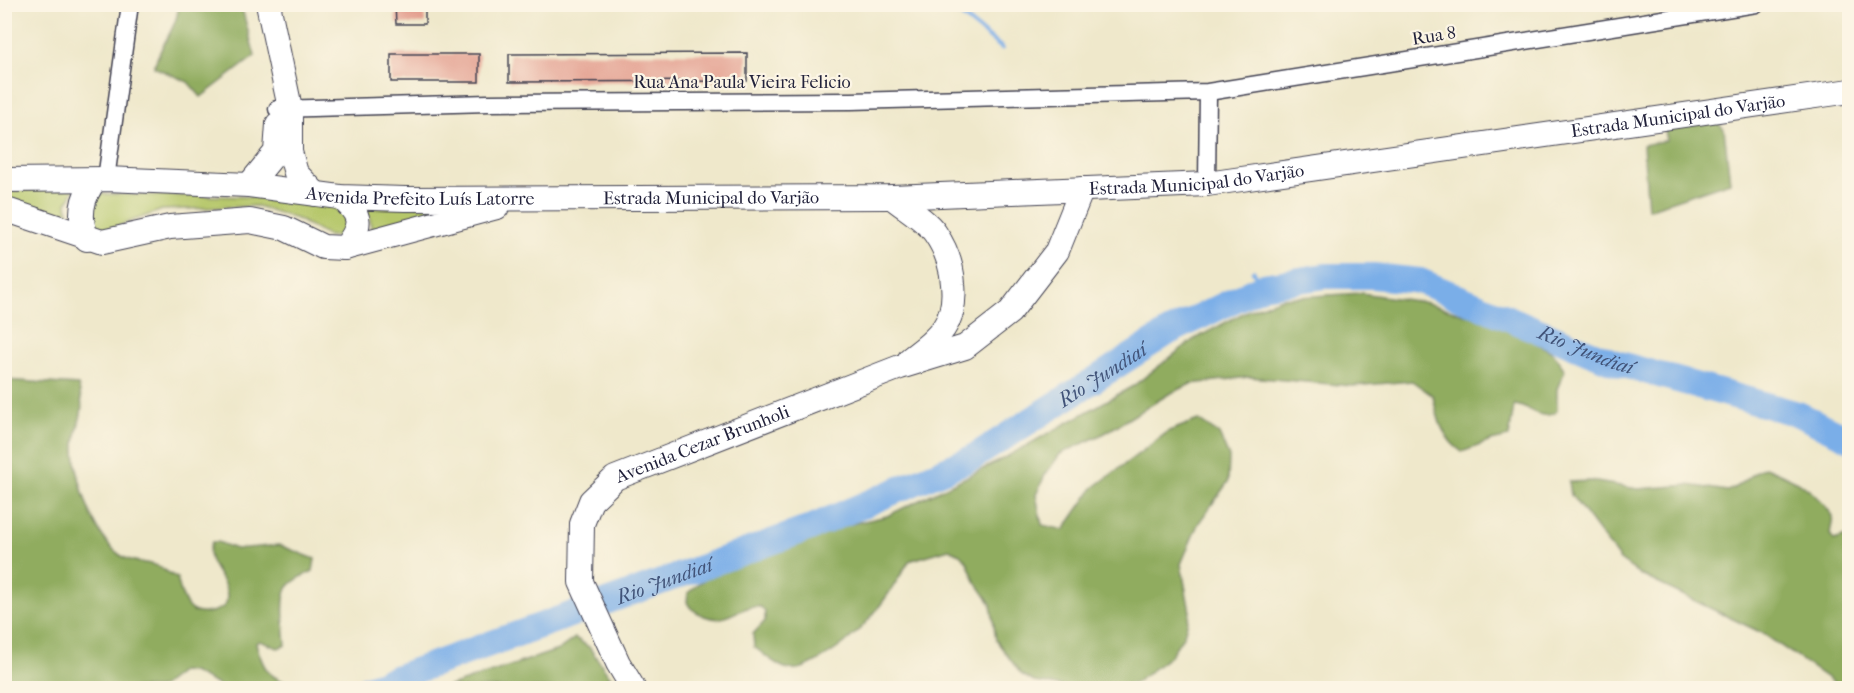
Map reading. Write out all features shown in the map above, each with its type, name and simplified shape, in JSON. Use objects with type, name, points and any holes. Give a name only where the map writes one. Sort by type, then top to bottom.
[{"type":"main road","points":[[249,185],[276,152],[284,109],[251,4]]},
{"type":"main road","points":[[268,4],[290,152],[296,173],[316,194]]},
{"type":"main road","name":"Estrada Municipal do Varjão","points":[[537,198],[892,197],[1207,184],[1850,91]]},
{"type":"main road","name":"Avenida Prefeito Luís Latorre","points":[[4,180],[100,180],[249,185],[340,197],[537,198]]},
{"type":"main road","points":[[87,239],[83,229],[84,198],[100,180]]},
{"type":"main road","name":"Avenida Cezar Brunholi","points":[[633,688],[618,663],[581,582],[582,524],[591,501],[615,478],[900,367],[965,347],[1010,312],[1057,251],[1082,189]]},
{"type":"main road","points":[[340,197],[354,208],[359,221],[356,234],[345,248]]},
{"type":"main road","name":"Avenida Cezar Brunholi","points":[[892,197],[934,231],[952,264],[955,305],[948,323],[932,343],[900,367]]},
{"type":"main road","name":"Avenida Prefeito Luís Latorre","points":[[4,209],[87,239],[102,242],[170,227],[250,221],[284,228],[323,247],[345,248],[537,198]]},
{"type":"street","points":[[100,180],[130,4]]},
{"type":"street","name":"Rua 8","points":[[1208,92],[1756,4]]},
{"type":"street","points":[[1207,184],[1208,92]]},
{"type":"street","name":"Rua Ana Paula Vieira Felicio","points":[[284,109],[500,103],[851,101],[1208,92]]},
{"type":"green space","points":[[178,5],[241,5],[255,56],[201,97],[188,82],[154,67],[173,27]]},
{"type":"green space","points":[[1714,119],[1724,129],[1730,182],[1648,209],[1643,145],[1667,140],[1664,126]]},
{"type":"green space","points":[[75,188],[67,203],[69,223],[5,199],[4,191]]},
{"type":"green space","points":[[102,194],[260,197],[335,204],[345,215],[347,228],[337,236],[328,236],[297,219],[257,206],[162,210],[102,232],[91,223],[96,200]]},
{"type":"green space","points":[[466,204],[372,237],[370,219],[364,207]]},
{"type":"green space","points":[[1361,293],[1423,302],[1485,320],[1529,338],[1552,352],[1565,370],[1557,389],[1557,411],[1541,415],[1514,405],[1509,437],[1462,452],[1445,434],[1433,396],[1412,381],[1352,386],[1249,377],[1191,384],[1169,394],[1105,433],[1060,454],[1045,475],[1036,495],[1042,525],[1064,530],[1093,488],[1169,431],[1198,420],[1219,434],[1229,457],[1228,482],[1198,524],[1181,564],[1190,612],[1184,635],[1170,656],[1135,683],[1107,688],[1075,688],[1034,682],[1021,674],[996,640],[991,604],[975,581],[967,562],[960,554],[949,549],[909,561],[870,619],[858,631],[831,653],[808,666],[797,669],[781,666],[754,647],[753,634],[765,621],[765,612],[761,607],[744,609],[725,617],[710,618],[692,609],[687,602],[688,593],[709,575],[769,542],[887,516],[997,462],[1133,386],[1193,340],[1247,311],[1282,298]]},
{"type":"green space","points":[[4,380],[78,385],[82,410],[76,435],[76,458],[82,490],[95,524],[114,550],[125,558],[157,566],[177,578],[181,594],[187,606],[192,610],[198,613],[215,611],[226,603],[225,586],[210,557],[209,550],[212,542],[236,549],[279,545],[315,559],[313,571],[293,582],[286,592],[284,614],[286,645],[278,648],[260,641],[256,643],[262,662],[270,674],[302,688],[224,688],[192,672],[182,671],[160,688],[5,688]]},
{"type":"green space","points":[[1765,467],[1803,485],[1818,498],[1833,516],[1830,534],[1834,540],[1849,535],[1849,688],[1842,688],[1762,633],[1641,575],[1620,560],[1571,495],[1569,482],[1591,481],[1638,489],[1689,485],[1727,491]]},
{"type":"green space","points":[[575,638],[589,647],[616,688],[444,688],[558,650]]},
{"type":"building","points":[[395,4],[425,4],[425,24],[396,24]]},
{"type":"building","points":[[747,53],[747,81],[509,82],[509,54]]},
{"type":"building","points":[[391,54],[479,54],[479,82],[391,82]]},
{"type":"waterway","points":[[939,4],[962,16],[1002,48]]},
{"type":"waterway","points":[[1253,271],[1263,286]]},
{"type":"waterway","name":"Rio Jundiaí","points":[[368,688],[810,528],[972,458],[1169,332],[1263,286],[1325,276],[1373,276],[1420,281],[1613,362],[1798,414],[1850,439]]}]
